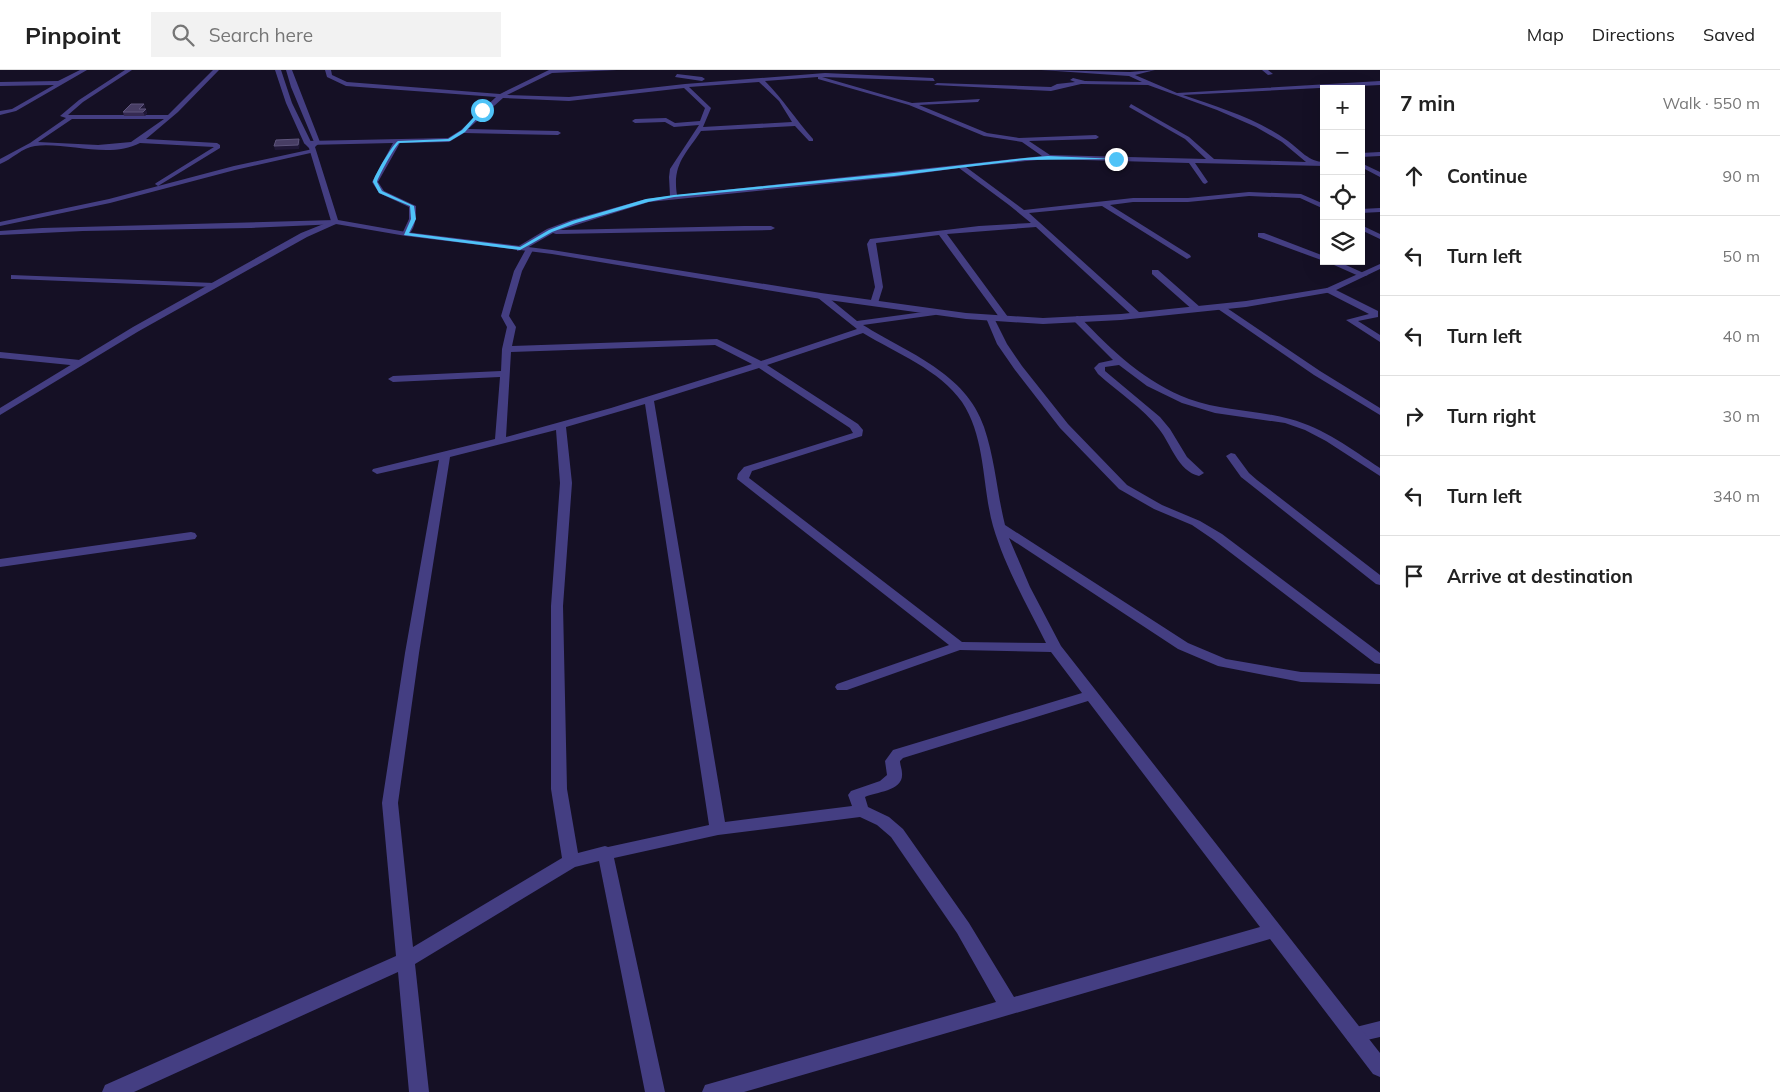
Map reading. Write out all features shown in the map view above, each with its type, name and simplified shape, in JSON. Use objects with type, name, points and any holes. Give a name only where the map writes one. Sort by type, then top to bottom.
[{"type":"street","points":[[0,113],[14,110],[84,70]]},
{"type":"street","points":[[129,70],[81,101],[63,116],[71,118],[168,117]]},
{"type":"street","points":[[138,142],[206,83],[216,70]]},
{"type":"street","points":[[278,70],[288,103],[312,146]]},
{"type":"street","points":[[289,70],[303,111],[334,222]]},
{"type":"street","points":[[328,70],[329,76],[346,84],[501,96],[582,98],[684,86],[844,75],[1051,89],[1058,88],[1057,86],[1060,84],[1079,83],[1150,84]]},
{"type":"street","points":[[0,224],[110,201],[312,146],[449,140],[464,131],[482,110],[501,96],[552,70],[614,70]]},
{"type":"street","points":[[789,70],[793,78]]},
{"type":"street","points":[[1044,70],[1130,74],[1152,70]]},
{"type":"street","points":[[1044,70],[1079,83]]},
{"type":"street","points":[[1265,70],[1270,74]]},
{"type":"street","points":[[924,72],[935,82],[946,102]]},
{"type":"street","points":[[1130,74],[1150,84],[1219,109],[1258,126],[1284,142],[1313,164]]},
{"type":"street","points":[[677,76],[730,83]]},
{"type":"street","points":[[815,76],[843,86],[911,104],[986,136],[1018,139],[1096,136]]},
{"type":"street","points":[[760,80],[781,100],[789,115],[811,140]]},
{"type":"street","points":[[0,84],[64,82]]},
{"type":"street","points":[[1173,93],[1380,83]]},
{"type":"street","points":[[674,196],[673,168],[700,126],[708,108],[684,86]]},
{"type":"street","points":[[911,104],[978,100]]},
{"type":"street","points":[[1131,106],[1187,138],[1212,161]]},
{"type":"street","points":[[0,162],[32,144],[71,118]]},
{"type":"street","points":[[635,121],[666,120],[674,125],[700,126],[798,124]]},
{"type":"street","points":[[464,131],[558,133]]},
{"type":"street","points":[[1018,139],[1028,142],[1048,157]]},
{"type":"street","points":[[32,144],[116,146],[138,142],[217,145],[216,150],[145,191]]},
{"type":"street","points":[[398,142],[388,155],[385,165],[376,176],[375,182],[381,192],[412,206],[414,219],[406,234]]},
{"type":"street","points":[[1365,155],[1380,154]]},
{"type":"street","points":[[1304,157],[1320,156]]},
{"type":"street","points":[[500,442],[504,374],[512,327],[506,322],[505,316],[525,249],[550,231],[615,209],[648,200],[674,196],[1048,157],[1320,164]]},
{"type":"street","points":[[1191,161],[1205,182]]},
{"type":"street","points":[[1365,165],[1380,165]]},
{"type":"street","points":[[961,167],[1022,212],[1137,315]]},
{"type":"street","points":[[1365,167],[1380,175]]},
{"type":"street","points":[[1022,212],[1133,200],[1188,200],[1249,194],[1301,196],[1320,205]]},
{"type":"street","points":[[1104,204],[1187,257]]},
{"type":"street","points":[[1365,211],[1380,210]]},
{"type":"street","points":[[0,412],[214,285],[304,235],[334,222]]},
{"type":"street","points":[[0,233],[252,227],[334,222],[406,234],[525,249],[821,296],[934,312],[1005,319],[1076,320],[1246,304],[1329,290],[1380,266]]},
{"type":"street","points":[[874,303],[879,287],[871,244],[878,240],[941,232],[1037,225]]},
{"type":"street","points":[[550,231],[617,233],[714,228],[771,228]]},
{"type":"street","points":[[1365,229],[1380,237]]},
{"type":"street","points":[[941,232],[1005,319]]},
{"type":"street","points":[[1261,235],[1320,257]]},
{"type":"street","points":[[1340,265],[1364,274]]},
{"type":"street","points":[[1155,272],[1197,309]]},
{"type":"street","points":[[14,277],[214,285]]},
{"type":"street","points":[[1329,290],[1375,313],[1375,315],[1350,320],[1380,339]]},
{"type":"street","points":[[821,296],[859,327],[940,376],[966,399],[975,416],[980,432],[991,497],[1000,526],[1023,585],[1055,648],[1380,1068]]},
{"type":"street","points":[[1221,307],[1317,373],[1380,412]]},
{"type":"street","points":[[377,471],[561,426],[649,400],[859,327],[934,312]]},
{"type":"street","points":[[990,318],[1002,344],[1064,426],[1123,486],[1158,508],[1196,523],[1380,660]]},
{"type":"street","points":[[1076,320],[1119,362],[1154,386],[1179,399],[1204,407],[1281,420],[1311,429],[1380,473]]},
{"type":"street","points":[[507,349],[717,342],[758,363],[854,426],[858,430],[858,434],[748,469],[743,474],[743,479],[959,646]]},
{"type":"street","points":[[0,355],[80,363]]},
{"type":"street","points":[[1119,362],[1102,365],[1099,368],[1100,372],[1156,419],[1165,429],[1183,460],[1199,473]]},
{"type":"street","points":[[392,379],[504,374]]},
{"type":"street","points":[[649,400],[718,829]]},
{"type":"street","points":[[561,426],[566,483],[557,606],[560,789],[572,861]]},
{"type":"street","points":[[419,1092],[390,803],[412,653],[445,455]]},
{"type":"street","points":[[1231,456],[1249,478],[1380,581]]},
{"type":"street","points":[[1000,526],[1183,646],[1222,663],[1301,677],[1380,679]]},
{"type":"street","points":[[0,563],[190,536]]},
{"type":"street","points":[[842,688],[959,646],[1055,648]]},
{"type":"street","points":[[862,810],[856,795],[894,778],[895,774],[892,763],[893,758],[898,754],[1092,695]]},
{"type":"street","points":[[112,1092],[407,960],[572,861],[605,852],[718,829],[862,810],[883,821],[897,833],[963,928],[1010,1006]]},
{"type":"street","points":[[605,852],[655,1092]]},
{"type":"street","points":[[712,1092],[1274,930]]},
{"type":"lane","points":[[1354,1035],[1380,1029]]},
{"type":"building","points":[[131,104],[144,104],[139,109],[146,109],[143,112],[123,112]]},
{"type":"building","points":[[299,139],[298,145],[274,146],[276,140]]},
{"type":"route","points":[[482,110],[464,131],[454,138],[430,142],[398,142],[388,155],[385,165],[376,176],[375,182],[381,192],[412,206],[414,219],[406,234],[520,249],[550,231],[574,222],[648,200],[674,196],[961,167],[999,161],[1048,157],[1116,159]]}]
